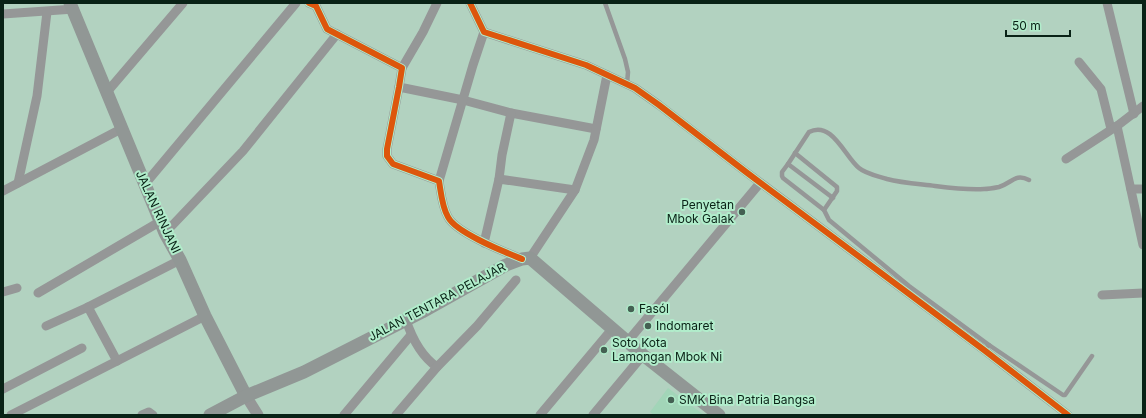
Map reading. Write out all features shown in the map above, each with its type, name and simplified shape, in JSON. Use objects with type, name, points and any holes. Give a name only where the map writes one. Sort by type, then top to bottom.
[{"type":"main road","name":"JALAN RINJANI","points":[[72,6],[119,124],[163,227],[180,260],[205,316],[246,396]]},
{"type":"main road","points":[[526,258],[613,328],[643,355],[719,415]]},
{"type":"main road","name":"JALAN TENTARA PELAJAR","points":[[210,415],[246,396],[304,372],[406,320],[506,265],[526,258]]},
{"type":"street","points":[[107,92],[183,3]]},
{"type":"street","points":[[145,184],[296,3]]},
{"type":"street","points":[[437,3],[423,32],[402,68],[387,156],[393,164],[439,181]]},
{"type":"street","points":[[470,3],[484,32],[439,181],[442,200],[448,218],[456,226],[484,243],[526,258],[575,190],[594,140],[607,75]]},
{"type":"street","points":[[1107,3],[1134,114]]},
{"type":"street","points":[[314,4],[327,29],[402,68]]},
{"type":"street","points":[[3,14],[47,12],[72,6]]},
{"type":"street","points":[[18,183],[37,96],[47,12]]},
{"type":"street","points":[[484,32],[586,65],[627,84],[659,105],[760,183],[986,347],[1068,415]]},
{"type":"street","points":[[38,293],[163,227],[243,151],[337,34]]},
{"type":"street","points":[[1079,62],[1101,89],[1114,128],[1131,189],[1143,245]]},
{"type":"street","points":[[399,87],[463,100],[511,113],[596,128]]},
{"type":"street","points":[[1066,159],[1114,128],[1143,106]]},
{"type":"street","points":[[484,243],[499,179],[502,155],[511,113]]},
{"type":"street","points":[[3,191],[119,124]]},
{"type":"street","points":[[499,179],[575,190]]},
{"type":"street","points":[[628,342],[760,183]]},
{"type":"street","points":[[1131,189],[1143,189]]},
{"type":"street","points":[[46,326],[88,307],[180,260]]},
{"type":"street","points":[[396,415],[436,367],[477,326],[516,280]]},
{"type":"street","points":[[3,292],[17,288]]},
{"type":"street","points":[[1102,294],[1143,293]]},
{"type":"street","points":[[88,307],[117,361]]},
{"type":"street","points":[[11,415],[205,316]]},
{"type":"street","points":[[406,320],[411,335],[426,359],[436,367]]},
{"type":"street","points":[[540,415],[613,328]]},
{"type":"street","points":[[344,415],[411,335]]},
{"type":"street","points":[[3,389],[82,348]]},
{"type":"street","points":[[593,415],[643,355]]},
{"type":"street","name":"JALAN RINJANI","points":[[246,396],[258,415]]},
{"type":"street","points":[[142,415],[149,412],[153,415]]},
{"type":"lane","points":[[605,3],[625,59],[628,72],[627,84]]},
{"type":"lane","points":[[1029,180],[1019,177],[999,187],[983,189],[951,188],[888,179],[859,168],[849,158],[841,145],[823,130],[813,130],[809,132],[782,172],[783,178],[824,210],[830,220],[909,286],[986,347],[1063,395],[1065,395],[1092,356]]},
{"type":"lane","points":[[795,153],[836,186],[837,191],[824,210]]},
{"type":"lane","points":[[788,164],[833,198]]},
{"type":"shaded area","name":"SMK Bina Patria Bangsa","points":[[668,388],[704,415],[654,415],[650,412]]},
{"type":"cycle path","points":[[309,3],[316,6],[327,29],[402,68],[387,149],[387,156],[393,164],[439,181],[444,209],[453,223],[470,235],[522,259]]},
{"type":"cycle path","points":[[470,3],[484,32],[586,65],[635,88],[984,350],[1068,415]]},
{"type":"place","name":"Penyetan Mbok Galak","points":[[742,212]]},
{"type":"place","name":"Fasól","points":[[631,309]]},
{"type":"place","name":"Indomaret","points":[[648,326]]},
{"type":"place","name":"Soto Kota Lamongan Mbok Ni","points":[[604,350]]},
{"type":"place","name":"SMK Bina Patria Bangsa","points":[[671,400]]}]
